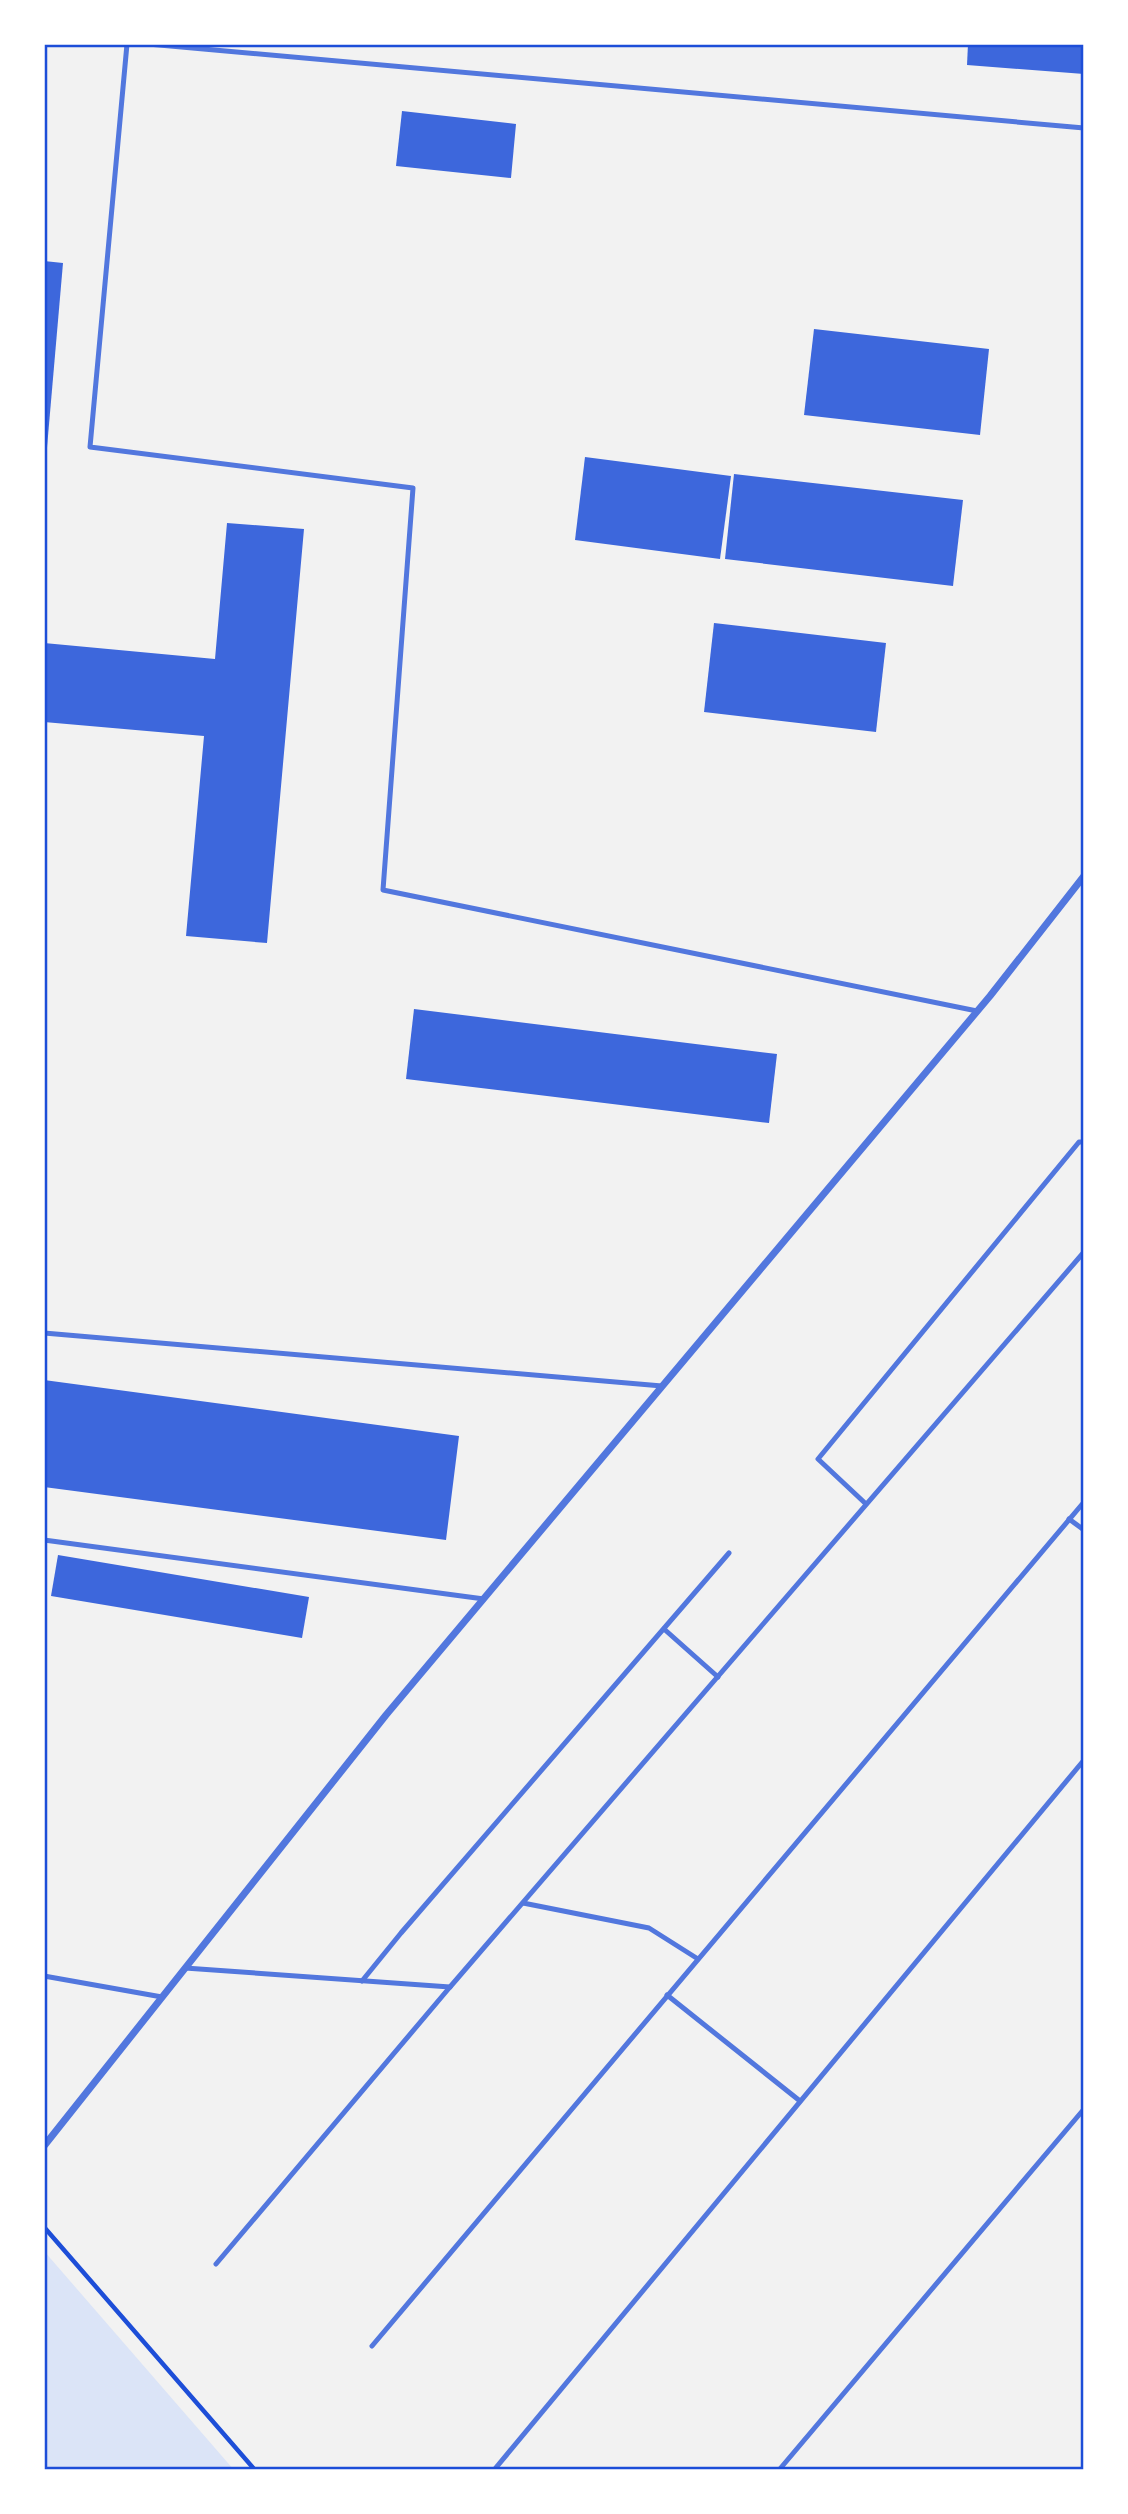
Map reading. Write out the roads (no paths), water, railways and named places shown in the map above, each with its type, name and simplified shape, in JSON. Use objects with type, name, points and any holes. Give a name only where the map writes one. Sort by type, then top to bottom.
[{"type":"street","points":[[44,2146],[386,1715],[977,1011],[1084,876]]},
{"type":"lane","points":[[127,44],[90,447],[413,488],[383,890],[977,1011]]},
{"type":"lane","points":[[148,44],[1084,128]]},
{"type":"lane","points":[[866,1504],[818,1459],[1079,1142],[1084,1142]]},
{"type":"lane","points":[[216,2264],[450,1987],[1084,1252]]},
{"type":"lane","points":[[44,1333],[662,1386]]},
{"type":"lane","points":[[372,2346],[1084,1502]]},
{"type":"lane","points":[[1069,1518],[1084,1530]]},
{"type":"lane","points":[[44,1540],[484,1599]]},
{"type":"lane","points":[[362,1981],[729,1553]]},
{"type":"lane","points":[[664,1629],[718,1677]]},
{"type":"lane","points":[[494,2470],[1084,1760]]},
{"type":"lane","points":[[523,1903],[649,1928],[698,1959]]},
{"type":"lane","points":[[185,1968],[450,1987]]},
{"type":"lane","points":[[44,1976],[162,1997]]},
{"type":"lane","points":[[667,1995],[800,2101]]},
{"type":"lane","points":[[779,2470],[1084,2109]]}]
